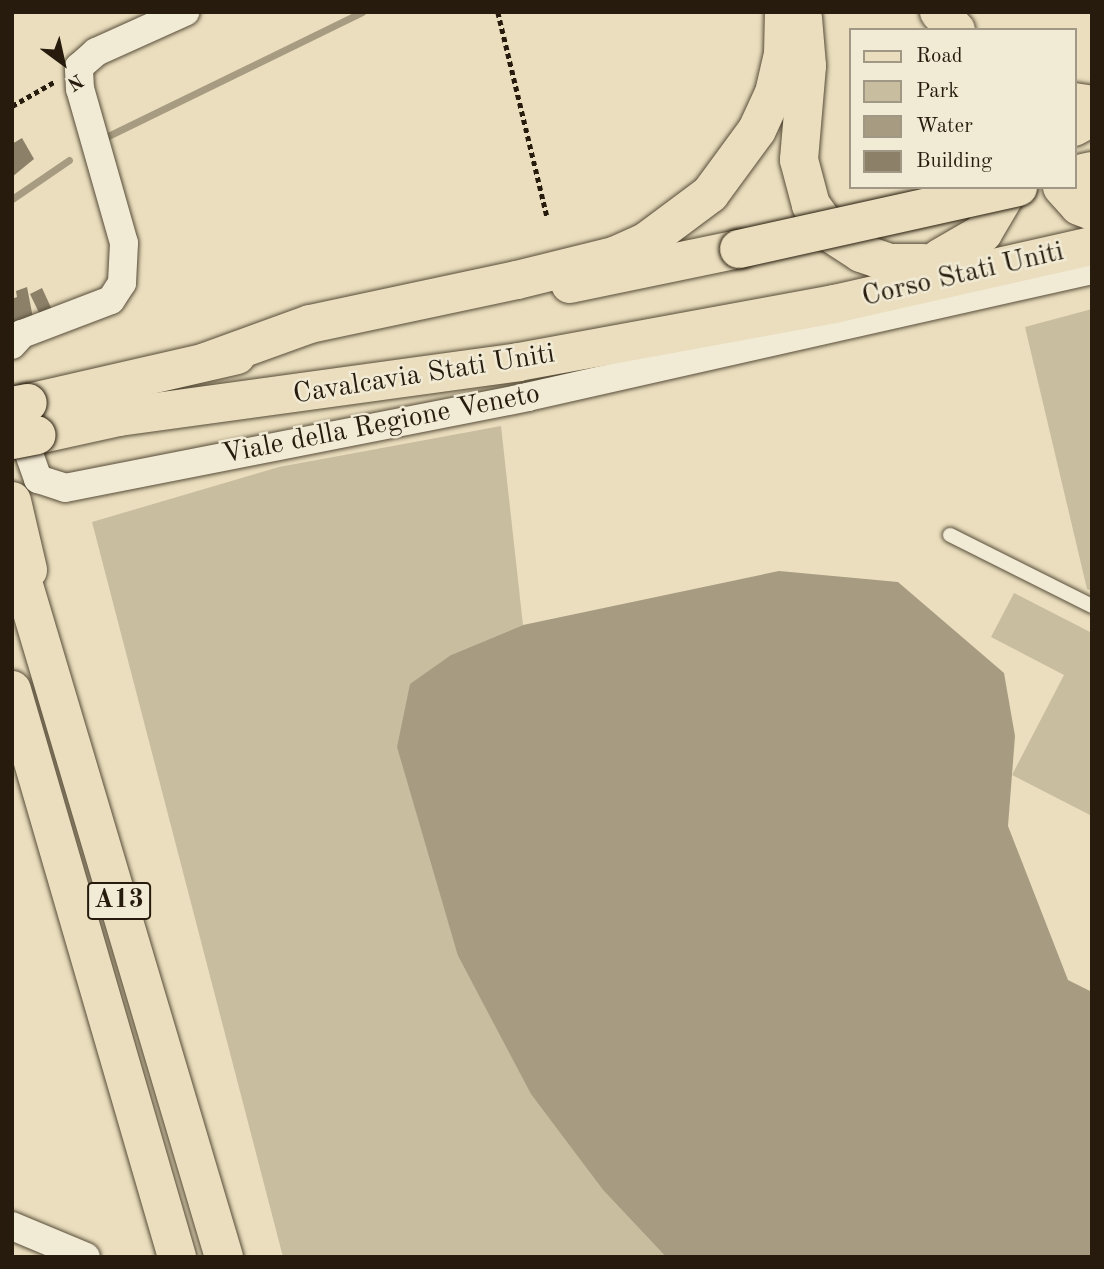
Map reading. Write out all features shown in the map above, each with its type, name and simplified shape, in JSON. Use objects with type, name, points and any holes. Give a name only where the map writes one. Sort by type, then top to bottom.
[{"type":"main road","points":[[205,362],[310,324],[517,280],[614,256],[647,241],[710,194],[757,130],[774,93],[783,55],[784,12]]},
{"type":"main road","points":[[802,12],[807,66],[799,160],[811,205],[832,234],[860,253],[890,263],[932,260],[983,233],[1009,189]]},
{"type":"main road","points":[[933,12],[945,28]]},
{"type":"main road","points":[[939,12],[954,28]]},
{"type":"main road","points":[[1076,126],[1092,117]]},
{"type":"main road","name":"Cavalcavia Stati Uniti","points":[[20,417],[205,362],[1009,189]]},
{"type":"main road","points":[[1064,189],[1079,206],[1092,211]]},
{"type":"main road","points":[[118,417],[232,387],[932,260],[1092,226]]},
{"type":"main road","name":"Corso Stati Uniti","points":[[834,304],[1092,246]]},
{"type":"main road","name":"Cavalcavia Stati Uniti","points":[[20,417],[118,417],[519,362],[834,304]]},
{"type":"main road","name":"A13","points":[[12,501],[54,684]]},
{"type":"main road","name":"A13","points":[[12,545],[224,1257]]},
{"type":"main road","name":"A13","points":[[12,690],[177,1257]]},
{"type":"street","points":[[12,345],[22,334],[111,300],[122,283],[124,243],[80,89],[79,67],[105,48],[185,12]]},
{"type":"street","name":"Viale della Regione Veneto","points":[[20,417],[29,462],[38,479],[65,488],[527,397],[1092,270]]},
{"type":"street","points":[[12,1226],[86,1257]]},
{"type":"lane","points":[[950,535],[1092,606]]},
{"type":"path","points":[[498,12],[547,216]]},
{"type":"path","points":[[12,106],[79,67]]},
{"type":"green space","points":[[1092,309],[1092,591],[1087,589],[1025,327]]},
{"type":"green space","points":[[501,426],[523,625],[451,655],[458,956],[532,1094],[603,1190],[666,1257],[283,1257],[92,522],[279,467]]},
{"type":"green space","points":[[1014,593],[1092,633],[1092,816],[1012,775],[1064,675],[991,637]]},
{"type":"water","points":[[779,571],[898,582],[1004,673],[1015,736],[1008,826],[1068,980],[1092,992],[1092,1257],[666,1257],[603,1190],[531,1094],[458,956],[397,747],[410,684],[451,655],[523,625]]},
{"type":"building","points":[[22,138],[34,159],[12,177],[12,144]]},
{"type":"building","points":[[27,287],[34,323],[12,330],[12,299],[17,297],[16,291]]},
{"type":"building","points":[[42,288],[54,314],[42,319],[30,294]]},
{"type":"waterway","points":[[104,138],[362,12]]},
{"type":"waterway","points":[[12,199],[69,160]]}]
